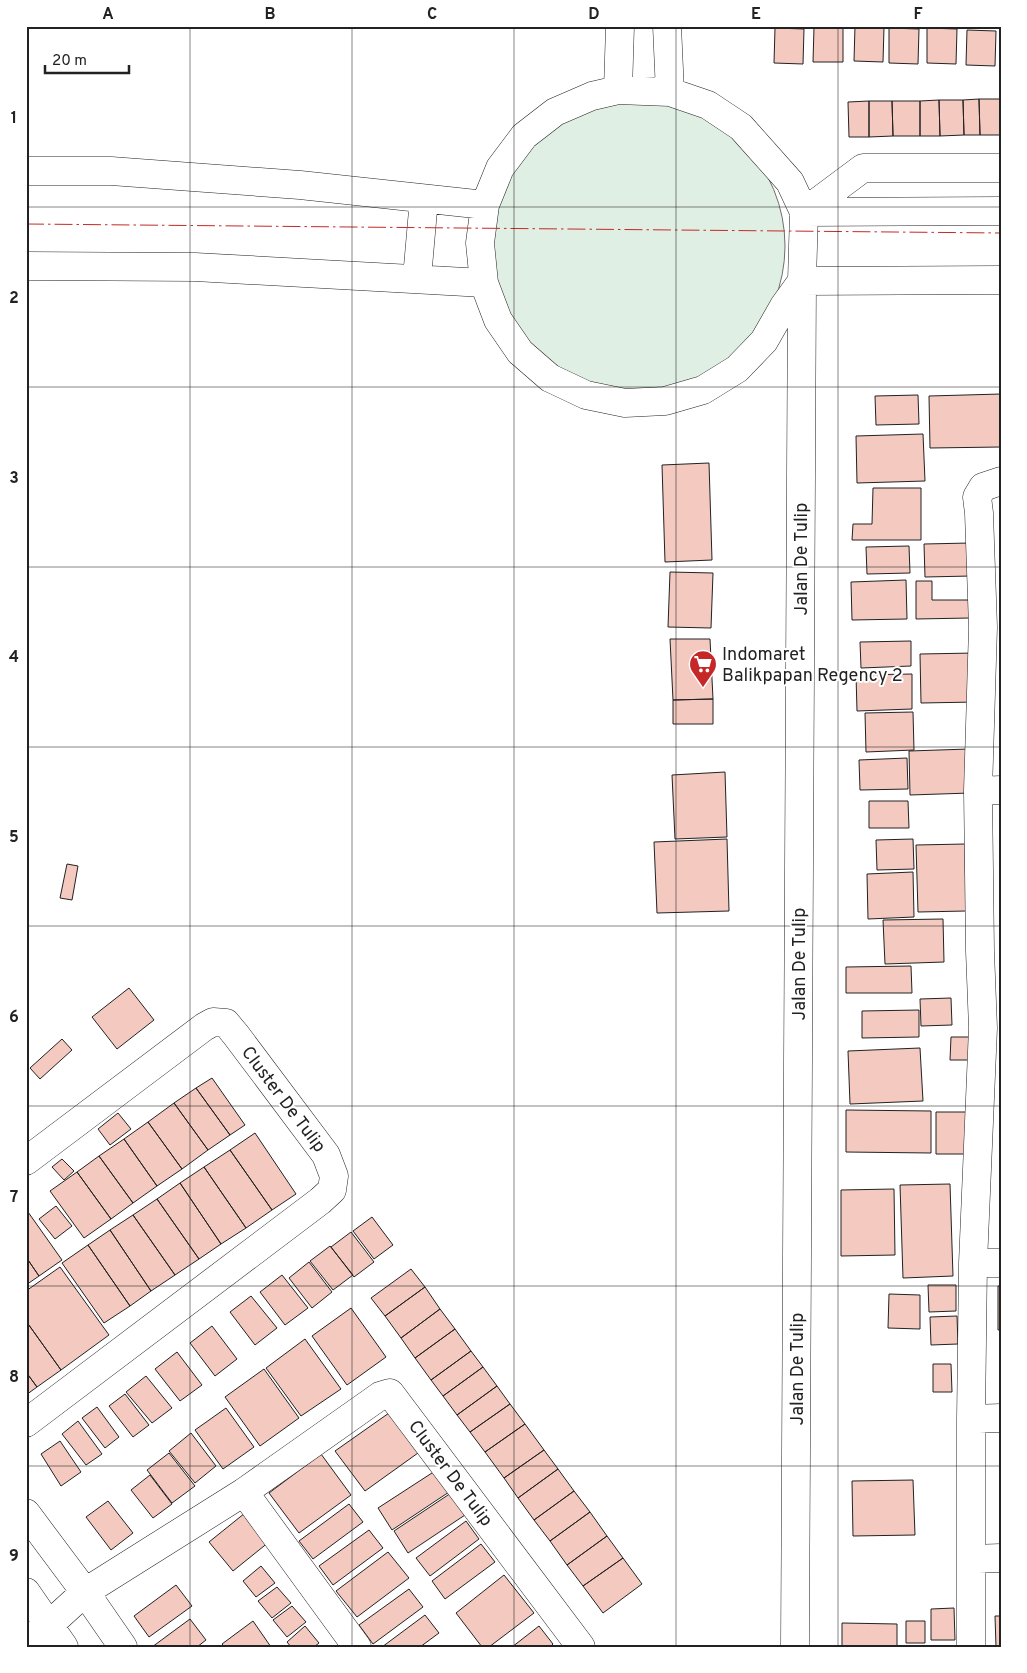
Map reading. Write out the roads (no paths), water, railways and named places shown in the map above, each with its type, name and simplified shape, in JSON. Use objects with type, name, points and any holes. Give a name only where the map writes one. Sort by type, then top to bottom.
[{"type":"street","points":[[618,90],[620,26]]},
{"type":"street","points":[[667,26],[670,92]]},
{"type":"street","points":[[804,212],[790,182],[741,126],[708,105],[670,92],[618,90],[592,96],[555,112],[524,136],[500,168],[485,205],[480,244],[484,283],[498,320],[520,352],[550,378],[586,395],[625,403],[665,401],[703,390],[737,369],[764,341],[784,306],[802,281],[1001,280]]},
{"type":"street","points":[[804,212],[863,168],[1001,168]]},
{"type":"street","points":[[26,171],[111,171],[300,185],[485,205]]},
{"type":"street","points":[[417,278],[424,199]]},
{"type":"street","points":[[804,212],[1001,211]]},
{"type":"street","name":"Jalan De Tulip","points":[[795,1647],[802,281],[804,212]]},
{"type":"street","points":[[26,266],[196,267],[484,283]]},
{"type":"street","points":[[971,1647],[971,1419],[974,1263],[990,1108],[983,1028],[990,951],[989,791],[992,628],[977,497],[983,487],[1001,481]]},
{"type":"street","name":"Cluster De Tulip","points":[[26,1161],[213,1022],[226,1023],[236,1035],[326,1155],[334,1176],[332,1190],[320,1201],[26,1423]]},
{"type":"street","points":[[974,1263],[1001,1263]]},
{"type":"street","name":"Cluster De Tulip","points":[[26,1641],[57,1636],[85,1592],[244,1492],[380,1396],[390,1392],[581,1647]]},
{"type":"street","points":[[971,1419],[1001,1418]]},
{"type":"street","points":[[244,1492],[357,1647]]},
{"type":"street","points":[[26,1513],[123,1647]]},
{"type":"street","points":[[971,1559],[1001,1558]]},
{"type":"street","points":[[26,1592],[57,1636]]},
{"type":"place","name":"Indomaret Balikpapan Regency 2","points":[[703,688]]}]
